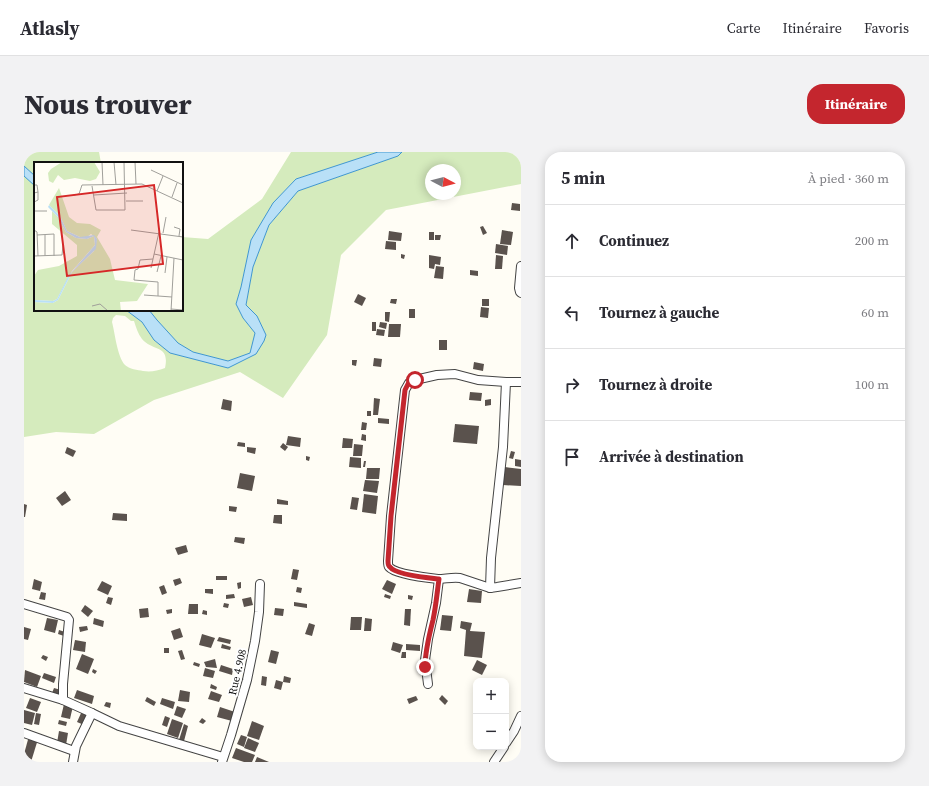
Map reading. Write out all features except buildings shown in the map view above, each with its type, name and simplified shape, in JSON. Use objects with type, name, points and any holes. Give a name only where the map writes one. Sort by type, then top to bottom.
[{"type":"street","points":[[521,266],[519,288],[521,293]]},
{"type":"street","points":[[521,382],[478,380],[454,374],[437,375],[409,382],[405,390],[391,516],[388,561],[389,566],[393,570],[420,577],[439,579],[455,577],[490,588],[521,583]]},
{"type":"street","points":[[490,588],[491,558],[503,447],[506,382]]},
{"type":"street","points":[[428,684],[425,660],[439,579]]},
{"type":"street","name":"Rue 4.908","points":[[223,759],[231,736],[255,641],[260,584]]},
{"type":"street","points":[[24,604],[67,617],[69,620],[63,700]]},
{"type":"street","points":[[24,688],[63,700],[119,726],[223,759]]},
{"type":"street","points":[[73,762],[74,751],[92,713]]},
{"type":"street","points":[[509,738],[521,716]]},
{"type":"street","points":[[24,733],[74,751]]},
{"type":"street","points":[[494,762],[502,750]]},
{"type":"green space","points":[[24,152],[99,152],[101,162],[34,162],[34,175],[24,166]]},
{"type":"green space","points":[[291,152],[378,152],[296,179],[273,203],[251,240],[236,304],[243,318],[255,333],[250,353],[228,361],[193,352],[178,343],[150,311],[183,311],[183,237],[208,239],[262,199]]},
{"type":"green space","points":[[402,152],[521,152],[521,184],[461,196],[461,164],[425,164],[425,200],[438,200],[386,210],[341,255],[327,335],[283,398],[240,372],[154,400],[94,434],[56,432],[24,437],[24,176],[34,185],[34,311],[127,311],[142,322],[154,340],[170,353],[228,368],[256,354],[266,335],[257,316],[246,305],[253,267],[269,225],[298,191],[398,156]],"holes":[[[116,315],[125,316],[131,321],[134,321],[138,333],[146,343],[160,349],[163,352],[166,360],[165,368],[154,371],[139,370],[125,365],[122,361],[112,322]]]},
{"type":"water","points":[[378,152],[402,152],[398,156],[298,191],[269,225],[253,267],[246,305],[257,316],[266,335],[256,354],[228,368],[170,353],[154,340],[142,322],[127,311],[150,311],[178,343],[193,352],[228,361],[250,353],[255,333],[243,318],[236,304],[251,240],[273,203],[296,179]]},
{"type":"water","points":[[24,166],[34,175],[34,185],[24,176]]},
{"type":"route","points":[[415,380],[409,382],[405,390],[391,516],[388,561],[389,566],[393,570],[420,577],[439,579],[436,603],[428,639],[425,667]]}]
